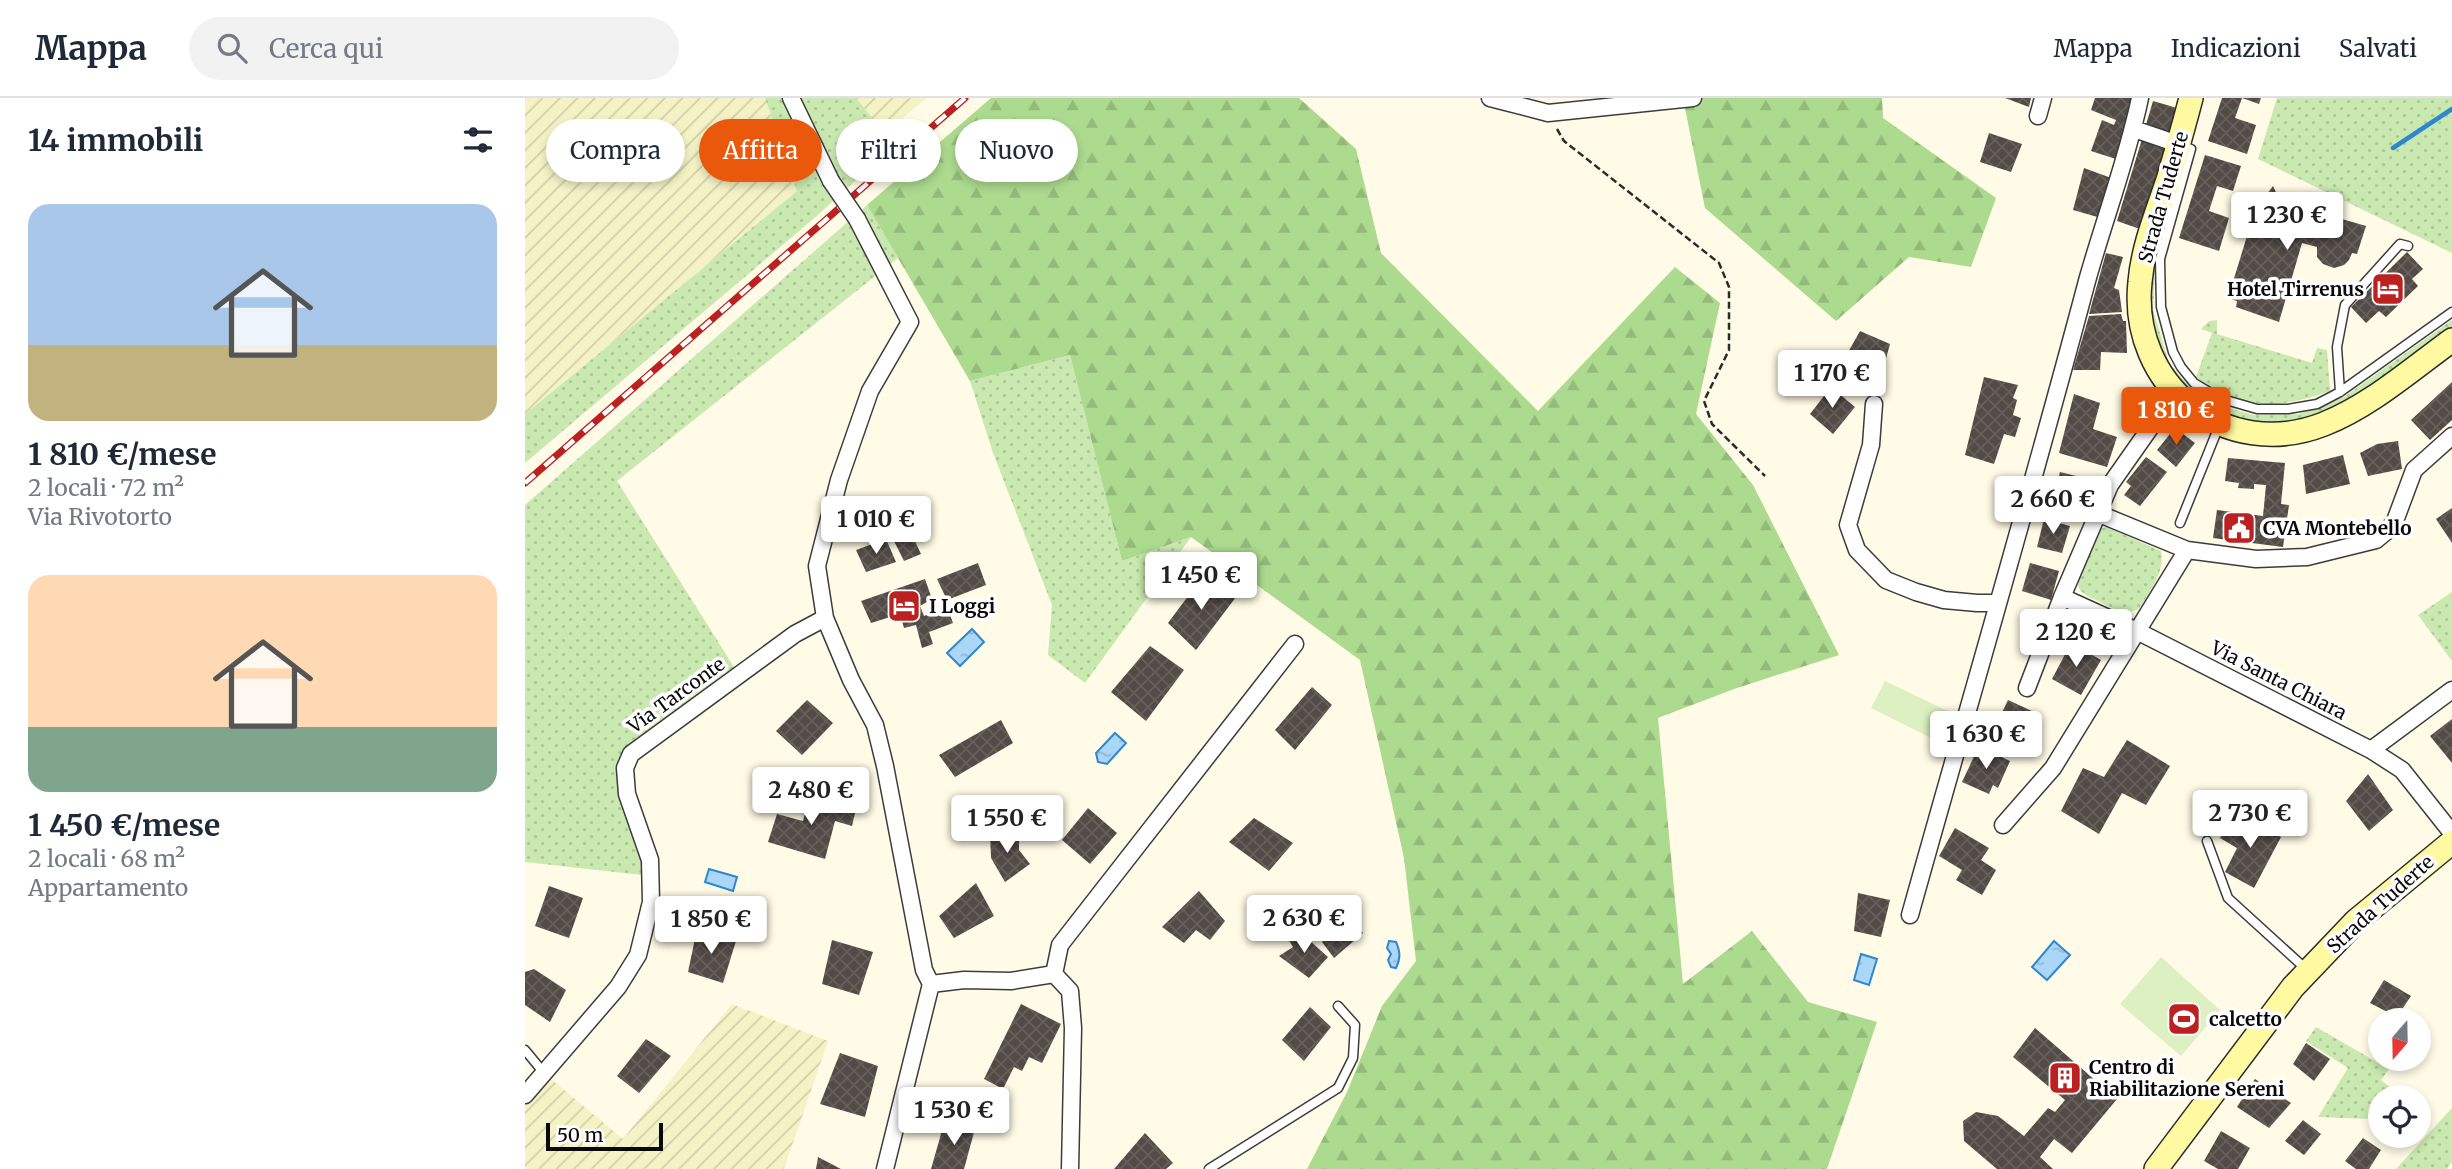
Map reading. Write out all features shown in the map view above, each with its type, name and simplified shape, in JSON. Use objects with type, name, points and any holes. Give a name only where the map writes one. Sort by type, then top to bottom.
[{"type":"main road","name":"Strada Tuderte","points":[[2186,99],[2174,183],[2152,256],[2140,283],[2139,306],[2144,335],[2156,365],[2175,394],[2195,411],[2220,424],[2246,432],[2269,435],[2289,433],[2324,424],[2369,400],[2452,340]]},
{"type":"main road","name":"Strada Tuderte","points":[[2155,1169],[2260,1028],[2308,971],[2356,921],[2452,842]]},
{"type":"street","points":[[790,98],[831,181],[857,219],[910,322],[870,391],[839,480],[817,566],[825,618],[851,680],[875,725],[924,970],[931,984],[885,1169]]},
{"type":"street","points":[[1490,98],[1548,113],[1693,98]]},
{"type":"street","points":[[2038,116],[2043,98]]},
{"type":"street","points":[[1910,915],[2043,448],[2100,234],[2134,129],[2140,98]]},
{"type":"street","points":[[2134,129],[2178,144]]},
{"type":"street","points":[[2027,688],[2062,597],[2111,485],[2175,394]]},
{"type":"street","points":[[1874,404],[1871,445],[1848,525],[1857,550],[1886,580],[1916,592],[1944,600],[1998,603]]},
{"type":"street","points":[[2097,513],[2187,550],[2256,559],[2307,557],[2376,540],[2387,531],[2395,521],[2414,470],[2451,438]]},
{"type":"street","points":[[2003,825],[2053,768],[2187,550]]},
{"type":"street","name":"Via Santa Chiara","points":[[2062,597],[2137,631],[2371,751],[2402,770],[2452,833]]},
{"type":"street","name":"Via Tarconte","points":[[525,1095],[618,987],[638,955],[651,902],[650,860],[627,794],[625,768],[631,754],[795,634],[825,618]]},
{"type":"street","points":[[1055,974],[1060,945],[1295,644]]},
{"type":"street","points":[[2371,751],[2452,690]]},
{"type":"street","points":[[931,984],[964,980],[1011,981],[1055,974]]},
{"type":"street","points":[[1055,974],[1070,991],[1073,1028],[1070,1169]]},
{"type":"lane","points":[[2340,392],[2337,347],[2344,304],[2400,244],[2408,246]]},
{"type":"lane","points":[[2152,256],[2161,307],[2181,367],[2195,383],[2219,398],[2257,409],[2288,409],[2317,404],[2340,392],[2452,312]]},
{"type":"lane","points":[[2180,523],[2220,424]]},
{"type":"lane","points":[[2207,841],[2228,898],[2308,971]]},
{"type":"lane","points":[[1209,1169],[1338,1088],[1353,1058],[1355,1025],[1338,1006]]},
{"type":"lane","points":[[525,1050],[544,1073]]},
{"type":"path","points":[[1548,113],[1565,141],[1719,263],[1729,287],[1729,350],[1704,401],[1712,424],[1765,476]]},
{"type":"shaded area","points":[[525,98],[765,98],[772,119],[699,119],[699,182],[794,182],[797,191],[525,414]]},
{"type":"shaded area","points":[[844,98],[926,98],[902,119],[868,119]]},
{"type":"shaded area","points":[[732,1004],[828,1041],[784,1169],[525,1169],[525,1095],[544,1073],[623,1139]]},
{"type":"green space","points":[[765,98],[856,98],[873,119],[836,119],[836,182],[854,182],[525,463],[525,414],[797,191],[794,182],[822,182],[822,119],[772,119]]},
{"type":"green space","points":[[991,98],[1299,98],[1356,149],[1381,253],[1538,411],[1675,267],[1720,303],[1696,414],[1753,485],[1839,655],[1734,689],[1658,718],[1683,984],[1752,931],[1808,1002],[1877,1022],[1827,1169],[1307,1169],[1347,1092],[1382,1006],[1416,961],[1404,858],[1360,660],[1191,537],[1122,561],[1070,355],[970,381],[867,205],[894,182],[941,182],[941,141],[955,129],[955,182],[1078,182],[1078,119],[967,119]]},
{"type":"green space","points":[[1683,98],[1882,98],[1883,118],[1996,198],[1971,267],[1909,257],[1836,321],[1705,208]]},
{"type":"green space","points":[[2277,98],[2452,98],[2452,253],[2258,159]]},
{"type":"green space","points":[[867,205],[898,258],[617,481],[739,675],[662,735],[625,776],[651,876],[525,862],[525,505]]},
{"type":"green space","points":[[2150,266],[2155,270],[2153,310],[2169,363],[2202,396],[2225,407],[2254,415],[2299,414],[2344,397],[2452,320],[2452,330],[2348,404],[2307,420],[2282,424],[2252,423],[2210,410],[2167,374],[2146,304]]},
{"type":"green space","points":[[2217,320],[2217,334],[2312,363],[2317,348],[2327,350],[2330,391],[2294,401],[2261,404],[2229,396],[2213,388],[2196,377],[2212,333],[2201,329],[2209,321]]},
{"type":"green space","points":[[1070,355],[1122,561],[1191,537],[1085,683],[1048,655],[1052,605],[993,453],[970,381]]},
{"type":"green space","points":[[2107,527],[2161,551],[2159,574],[2139,609],[2129,612],[2116,610],[2086,595],[2079,588],[2078,575],[2087,551],[2097,530]]},
{"type":"green space","points":[[2452,592],[2452,661],[2418,615]]},
{"type":"green space","points":[[1885,681],[1952,713],[1939,742],[1871,708]]},
{"type":"green space","points":[[2161,957],[2220,1010],[2181,1056],[2120,1004]]},
{"type":"green space","points":[[2316,1027],[2368,1057],[2368,1071],[2388,1071],[2381,1080],[2387,1085],[2368,1085],[2368,1119],[2318,1117],[2348,1068],[2306,1041]]},
{"type":"green space","points":[[2452,1108],[2452,1162],[2447,1169],[2396,1169],[2415,1148],[2431,1148],[2431,1131]]},
{"type":"water","points":[[972,629],[984,642],[960,666],[947,653]]},
{"type":"water","points":[[1115,733],[1126,743],[1107,764],[1098,762],[1096,753]]},
{"type":"water","points":[[709,869],[737,877],[733,891],[705,882]]},
{"type":"water","points":[[1389,941],[1396,942],[1398,948],[1396,968],[1391,967],[1388,960],[1391,954],[1387,948]]},
{"type":"water","points":[[2054,941],[2070,955],[2047,980],[2032,967]]},
{"type":"water","points":[[1861,954],[1877,959],[1869,985],[1854,980]]},
{"type":"building","points":[[2005,98],[2031,98],[2029,107]]},
{"type":"building","points":[[2095,98],[2137,98],[2119,160],[2091,151],[2102,120],[2114,125],[2116,120],[2091,110]]},
{"type":"building","points":[[2222,98],[2242,98],[2235,118],[2256,125],[2247,154],[2208,141]]},
{"type":"building","points":[[2242,98],[2261,98],[2259,104]]},
{"type":"building","points":[[2153,101],[2177,108],[2169,135],[2145,128]]},
{"type":"building","points":[[1989,133],[2022,144],[2011,172],[1980,162]]},
{"type":"building","points":[[2142,139],[2166,146],[2140,229],[2117,221]]},
{"type":"building","points":[[2205,155],[2241,166],[2233,191],[2217,186],[2209,211],[2229,218],[2219,251],[2179,238]]},
{"type":"building","points":[[2084,168],[2114,179],[2101,218],[2073,210]]},
{"type":"building","points":[[2273,186],[2280,201],[2366,226],[2357,254],[2352,253],[2344,265],[2334,268],[2323,264],[2317,257],[2317,247],[2302,243],[2279,322],[2236,307],[2237,301],[2228,298],[2255,210]]},
{"type":"building","points":[[2407,252],[2423,269],[2412,279],[2418,286],[2386,317],[2379,311],[2366,323],[2351,307]]},
{"type":"building","points":[[2106,253],[2123,257],[2114,288],[2119,290],[2122,312],[2089,314]]},
{"type":"building","points":[[2121,314],[2123,321],[2126,321],[2127,353],[2101,352],[2100,370],[2073,370],[2089,316]]},
{"type":"building","points":[[1860,331],[1890,344],[1880,380],[1842,363]]},
{"type":"building","points":[[1984,377],[2018,385],[2013,398],[2017,400],[2013,415],[2021,418],[2015,437],[2004,434],[1994,464],[1965,455]]},
{"type":"building","points":[[2452,382],[2452,420],[2430,440],[2411,420]]},
{"type":"building","points":[[1831,387],[1855,407],[1833,434],[1810,414]]},
{"type":"building","points":[[2074,394],[2100,403],[2093,429],[2117,437],[2107,467],[2059,453]]},
{"type":"building","points":[[2175,428],[2195,443],[2176,467],[2157,450]]},
{"type":"building","points":[[2398,441],[2402,469],[2368,476],[2360,453],[2377,444]]},
{"type":"building","points":[[2343,455],[2350,484],[2306,494],[2303,465]]},
{"type":"building","points":[[2146,457],[2167,472],[2140,506],[2124,495],[2131,486],[2126,482]]},
{"type":"building","points":[[2228,458],[2285,463],[2281,504],[2289,505],[2283,547],[2213,538],[2217,510],[2263,516],[2266,485],[2254,484],[2254,489],[2238,488],[2239,483],[2225,481]]},
{"type":"building","points":[[2060,472],[2088,479],[2085,490],[2091,492],[2085,511],[2053,502]]},
{"type":"building","points":[[2452,508],[2452,543],[2436,519]]},
{"type":"building","points":[[2044,519],[2070,526],[2062,553],[2037,547]]},
{"type":"building","points":[[908,526],[921,554],[904,561],[890,533]]},
{"type":"building","points":[[886,539],[896,562],[866,572],[856,550]]},
{"type":"building","points":[[978,563],[986,585],[947,600],[937,579]]},
{"type":"building","points":[[2030,563],[2059,571],[2051,600],[2022,591]]},
{"type":"building","points":[[1203,576],[1236,597],[1196,650],[1168,623]]},
{"type":"building","points":[[925,579],[932,599],[920,606],[924,616],[947,607],[953,623],[929,632],[933,644],[922,648],[916,625],[904,628],[900,614],[871,623],[861,601]]},
{"type":"building","points":[[2071,643],[2101,660],[2081,695],[2052,679]]},
{"type":"building","points":[[1150,646],[1184,670],[1146,721],[1111,692]]},
{"type":"building","points":[[1312,687],[1332,705],[1295,750],[1275,730]]},
{"type":"building","points":[[807,700],[833,723],[802,755],[776,731]]},
{"type":"building","points":[[2008,700],[2036,713],[2021,747],[1992,733]]},
{"type":"building","points":[[2452,719],[2452,763],[2430,736]]},
{"type":"building","points":[[1001,720],[1013,743],[955,777],[939,755]]},
{"type":"building","points":[[2127,740],[2170,766],[2146,805],[2122,793],[2099,834],[2061,811],[2083,768],[2104,777]]},
{"type":"building","points":[[1979,746],[2010,761],[1998,788],[1993,785],[1989,794],[1962,782]]},
{"type":"building","points":[[2368,774],[2393,810],[2369,831],[2346,801]]},
{"type":"building","points":[[810,796],[856,809],[852,826],[835,821],[825,859],[768,842],[777,814],[803,821]]},
{"type":"building","points":[[1088,808],[1117,833],[1090,864],[1062,840]]},
{"type":"building","points":[[2246,815],[2281,837],[2254,888],[2225,872],[2237,848],[2220,838],[2229,822],[2240,827]]},
{"type":"building","points":[[1254,818],[1293,843],[1269,871],[1229,842]]},
{"type":"building","points":[[1955,828],[1989,848],[1981,860],[1996,870],[1982,895],[1956,880],[1962,870],[1939,856]]},
{"type":"building","points":[[990,833],[1019,834],[1019,850],[1030,864],[1005,882],[991,858]]},
{"type":"building","points":[[976,883],[994,916],[954,938],[939,916]]},
{"type":"building","points":[[549,886],[583,898],[569,938],[535,926]]},
{"type":"building","points":[[1199,891],[1225,921],[1210,940],[1196,930],[1184,943],[1162,927]]},
{"type":"building","points":[[1858,893],[1890,900],[1881,937],[1854,931]]},
{"type":"building","points":[[1340,909],[1363,933],[1334,958],[1322,942],[1326,938],[1315,923],[1326,913]]},
{"type":"building","points":[[697,929],[736,941],[723,983],[688,972]]},
{"type":"building","points":[[1299,931],[1328,957],[1309,978],[1279,956],[1293,947],[1288,939]]},
{"type":"building","points":[[832,940],[873,952],[859,995],[822,984]]},
{"type":"building","points":[[534,969],[566,990],[550,1022],[525,1005],[525,972]]},
{"type":"building","points":[[2384,980],[2411,996],[2403,1008],[2380,1008],[2370,1003]]},
{"type":"building","points":[[1021,1004],[1061,1024],[1042,1063],[1029,1057],[1022,1071],[1014,1067],[1003,1089],[984,1079]]},
{"type":"building","points":[[1310,1007],[1331,1027],[1304,1061],[1282,1040]]},
{"type":"building","name":"Centro di Riabilitazione Sereni","points":[[2035,1028],[2117,1099],[2072,1153],[2054,1139],[2040,1157],[2053,1169],[1997,1169],[1964,1141],[1963,1121],[1976,1112],[1998,1116],[2024,1136],[2048,1108],[2055,1112],[2065,1100],[2013,1057]]},
{"type":"building","points":[[646,1039],[671,1056],[639,1093],[617,1076]]},
{"type":"building","points":[[2306,1043],[2330,1059],[2314,1081],[2293,1064]]},
{"type":"building","points":[[840,1053],[878,1066],[865,1117],[820,1104]]},
{"type":"building","points":[[2255,1079],[2291,1103],[2269,1128],[2237,1107]]},
{"type":"building","points":[[957,1120],[976,1125],[964,1169],[931,1169],[943,1127],[954,1131]]},
{"type":"building","points":[[2303,1120],[2321,1134],[2304,1155],[2285,1141]]},
{"type":"building","points":[[2221,1131],[2250,1148],[2238,1169],[2218,1169],[2204,1161]]},
{"type":"building","points":[[1145,1133],[1173,1163],[1166,1169],[1114,1169]]},
{"type":"building","points":[[2363,1138],[2368,1141],[2368,1148],[2381,1150],[2369,1169],[2356,1169],[2345,1161]]},
{"type":"building","points":[[818,1157],[841,1169],[816,1169]]},
{"type":"waterway","points":[[2393,148],[2452,109]]},
{"type":"railway","points":[[525,483],[965,98]]},
{"type":"place","name":"Hotel Tirrenus","points":[[2388,289]]},
{"type":"place","name":"CVA Montebello","points":[[2239,528]]},
{"type":"place","name":"I Loggi","points":[[904,606]]},
{"type":"place","name":"calcetto","points":[[2184,1019]]},
{"type":"place","name":"Centro di Riabilitazione Sereni","points":[[2065,1078]]}]
